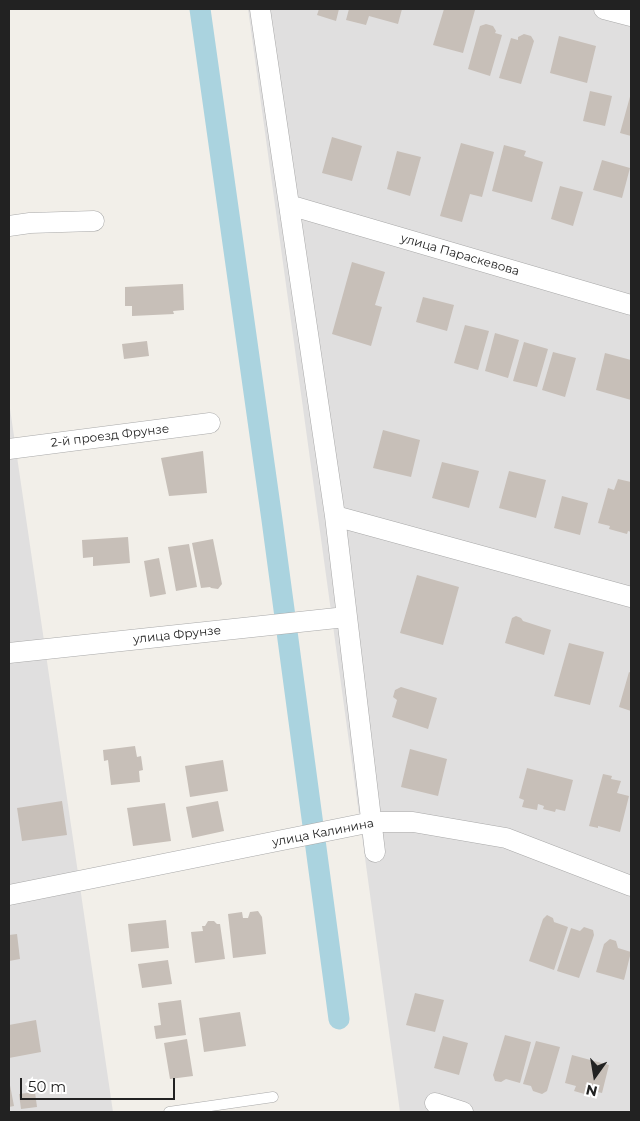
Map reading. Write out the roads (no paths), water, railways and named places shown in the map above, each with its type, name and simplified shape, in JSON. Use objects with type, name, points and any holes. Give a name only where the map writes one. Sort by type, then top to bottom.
[{"type":"street","points":[[260,9],[334,516],[376,852]]},
{"type":"street","points":[[604,9],[631,16]]},
{"type":"street","name":"улица Параскевова","points":[[289,205],[631,305]]},
{"type":"street","points":[[9,226],[30,223],[94,221]]},
{"type":"street","name":"2-й проезд Фрунзе","points":[[9,449],[210,423]]},
{"type":"street","points":[[334,516],[631,597]]},
{"type":"street","name":"улица Фрунзе","points":[[9,653],[346,617]]},
{"type":"street","name":"улица Калинина","points":[[9,895],[372,822],[413,822],[506,838],[631,886]]},
{"type":"street","points":[[435,1103],[463,1112]]},
{"type":"lane","points":[[169,1112],[273,1097]]},
{"type":"waterway","points":[[200,9],[272,520],[339,1019]]}]
